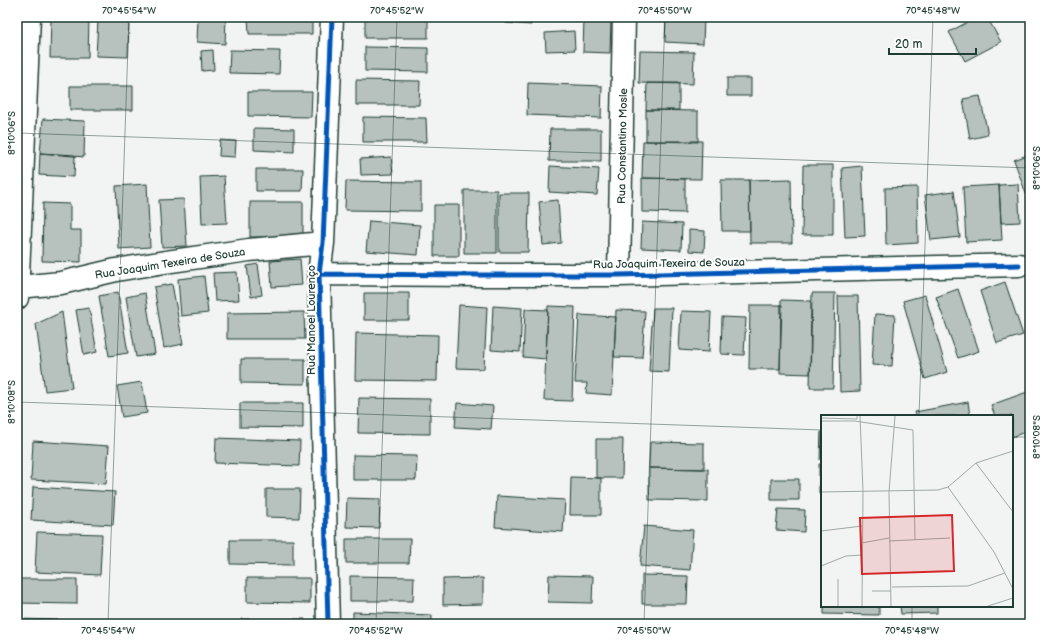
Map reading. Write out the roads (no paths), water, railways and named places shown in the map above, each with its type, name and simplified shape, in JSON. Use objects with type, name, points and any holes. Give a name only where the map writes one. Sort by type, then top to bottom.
[{"type":"street","points":[[17,293],[21,91],[29,17]]},
{"type":"street","name":"Rua Manoel Lourenço","points":[[328,624],[319,274],[323,243],[332,17]]},
{"type":"street","name":"Rua Constantino Mosle","points":[[619,275],[624,17]]},
{"type":"street","name":"Rua Joaquim Texeira de Souza","points":[[17,293],[116,270],[233,252],[323,243]]},
{"type":"street","name":"Rua Joaquim Texeira de Souza","points":[[319,274],[481,276],[619,275],[1020,265]]}]
